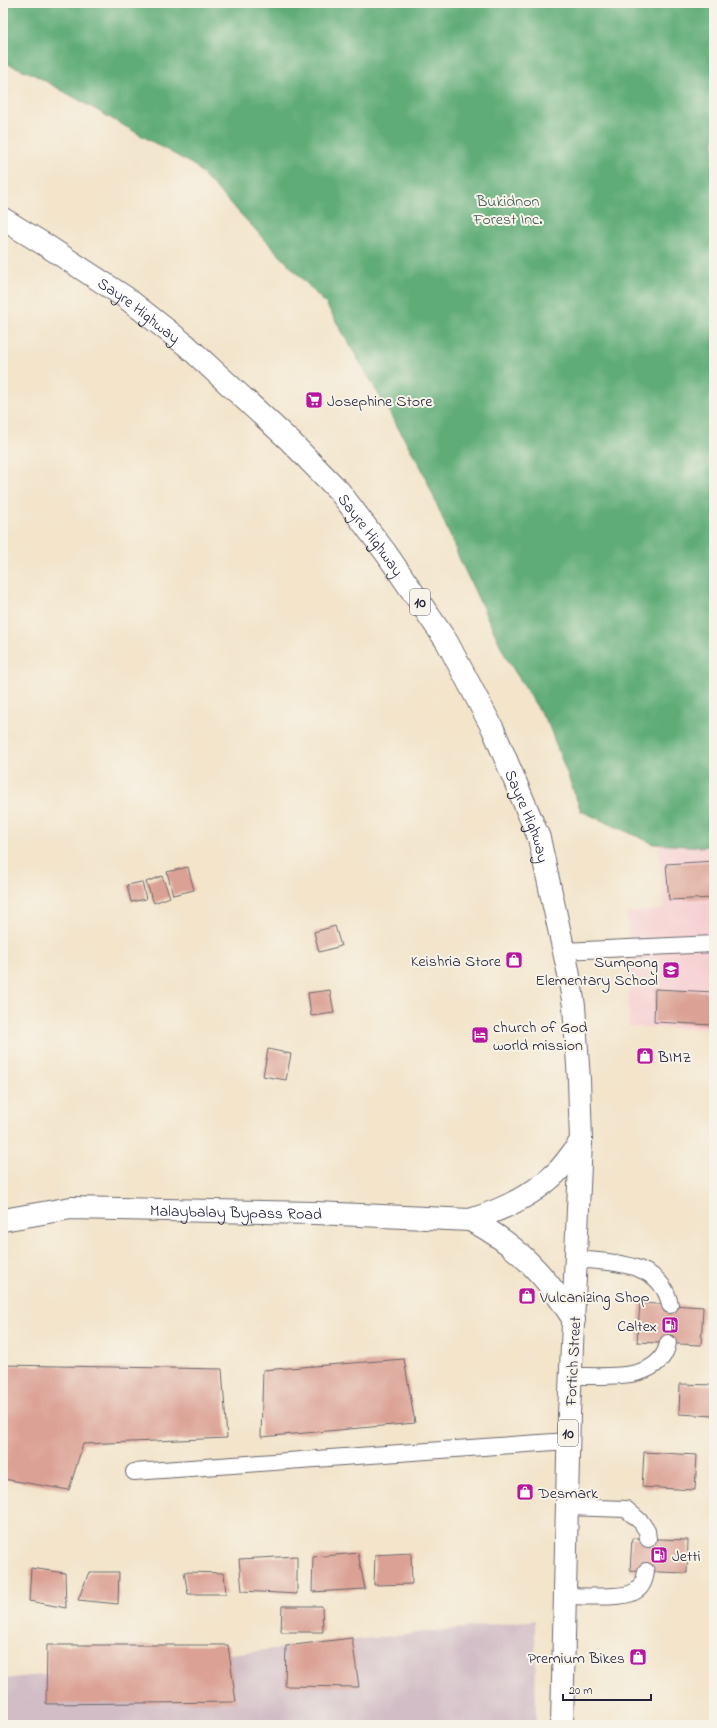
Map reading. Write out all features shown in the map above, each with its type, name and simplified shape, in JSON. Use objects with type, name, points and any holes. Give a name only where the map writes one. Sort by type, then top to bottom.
[{"type":"main road","name":"Sayre Highway","points":[[3,219],[125,297],[186,345],[290,441],[333,486],[382,547],[447,642],[494,729],[539,838],[574,1006],[581,1141]]},
{"type":"main road","name":"Malaybalay Bypass Road","points":[[3,1220],[71,1208],[316,1213],[470,1220],[519,1201],[538,1188],[557,1172],[581,1141]]},
{"type":"main road","name":"Fortich Street","points":[[562,1725],[568,1441],[581,1141]]},
{"type":"main road","name":"Malaybalay Bypass Road","points":[[470,1220],[492,1231],[529,1261],[561,1300],[574,1320]]},
{"type":"lane","points":[[563,951],[714,944]]},
{"type":"lane","points":[[576,1258],[628,1264],[646,1271],[665,1288],[670,1305]]},
{"type":"lane","points":[[571,1376],[634,1375],[645,1372],[662,1359],[668,1343]]},
{"type":"lane","points":[[134,1472],[568,1441]]},
{"type":"lane","points":[[567,1506],[626,1510],[636,1515],[647,1531],[648,1539]]},
{"type":"lane","points":[[565,1596],[624,1596],[641,1587],[645,1580],[646,1571]]},
{"type":"shaded area","name":"Sumpong Elementary School","points":[[714,824],[714,1029],[629,1027],[627,913],[664,909],[658,831]]},
{"type":"shaded area","points":[[535,1620],[536,1725],[3,1725],[3,1679]]},
{"type":"green space","name":"Bukidnon Forest Inc.","points":[[3,3],[714,3],[714,844],[703,847],[654,844],[581,811],[549,726],[507,659],[460,560],[422,469],[326,304],[195,166],[33,74],[3,62]]},
{"type":"building","points":[[714,861],[714,898],[669,900],[666,864]]},
{"type":"building","points":[[188,867],[194,890],[173,895],[167,872]]},
{"type":"building","points":[[162,876],[170,897],[154,903],[146,882]]},
{"type":"building","points":[[142,882],[146,899],[131,902],[127,885]]},
{"type":"building","points":[[335,926],[341,946],[319,952],[314,932]]},
{"type":"building","points":[[655,989],[714,992],[714,1025],[654,1022]]},
{"type":"building","points":[[330,990],[334,1013],[311,1016],[308,993]]},
{"type":"building","points":[[268,1049],[291,1054],[286,1080],[263,1076]]},
{"type":"building","name":"Caltex","points":[[640,1303],[703,1307],[701,1345],[637,1342]]},
{"type":"building","points":[[404,1359],[415,1423],[261,1437],[263,1370]]},
{"type":"building","points":[[3,1365],[222,1369],[227,1438],[83,1444],[69,1490],[3,1479]]},
{"type":"building","points":[[680,1384],[714,1385],[714,1416],[679,1414]]},
{"type":"building","points":[[644,1452],[697,1455],[695,1490],[642,1487]]},
{"type":"building","name":"Jetti","points":[[632,1538],[688,1540],[687,1573],[630,1571]]},
{"type":"building","points":[[358,1553],[365,1589],[312,1592],[313,1557]]},
{"type":"building","points":[[411,1553],[412,1584],[374,1585],[375,1555]]},
{"type":"building","points":[[297,1556],[297,1594],[242,1591],[239,1559]]},
{"type":"building","points":[[31,1568],[65,1573],[66,1608],[29,1601]]},
{"type":"building","points":[[89,1572],[119,1572],[118,1604],[78,1600]]},
{"type":"building","points":[[184,1572],[224,1573],[226,1594],[188,1594]]},
{"type":"building","points":[[282,1606],[322,1606],[323,1632],[281,1632]]},
{"type":"building","points":[[352,1638],[359,1687],[285,1686],[286,1646]]},
{"type":"building","points":[[47,1645],[228,1645],[236,1702],[46,1704]]},
{"type":"building","points":[[679,1722],[680,1725],[658,1725],[658,1724]]},
{"type":"place","name":"Josephine Store","points":[[314,400]]},
{"type":"place","name":"Keishria Store","points":[[514,960]]},
{"type":"place","name":"Sumpong Elementary School","points":[[671,970]]},
{"type":"place","name":"church of God world mission","points":[[480,1035]]},
{"type":"place","name":"BIMZ","points":[[645,1056]]},
{"type":"place","name":"Vulcanizing Shop","points":[[527,1296]]},
{"type":"place","name":"Caltex","points":[[670,1325]]},
{"type":"place","name":"Desmark","points":[[525,1492]]},
{"type":"place","name":"Jetti","points":[[659,1555]]},
{"type":"place","name":"Premium Bikes","points":[[638,1657]]}]
